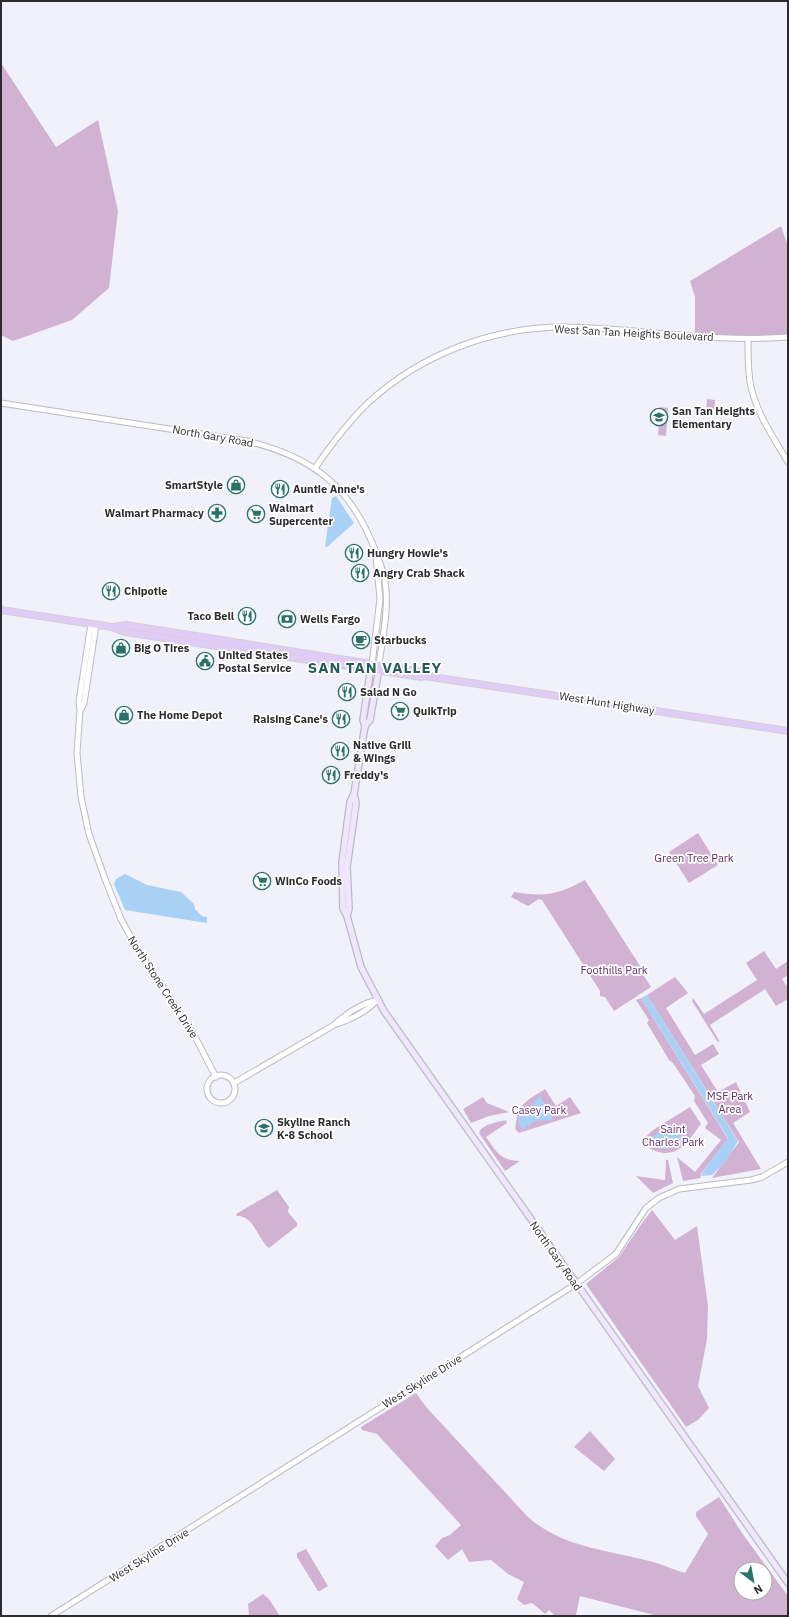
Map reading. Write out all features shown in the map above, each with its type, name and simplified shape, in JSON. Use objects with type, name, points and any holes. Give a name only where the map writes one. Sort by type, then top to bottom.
[{"type":"main road","name":"West Hunt Highway","points":[[1,610],[112,627],[126,625],[170,636],[378,668],[422,672],[425,676],[788,731]]},
{"type":"main road","name":"North Gary Road","points":[[371,667],[363,720],[365,726],[354,794],[350,802],[342,862],[343,909],[347,916],[359,962],[377,1000],[788,1583]]},
{"type":"main road","name":"North Gary Road","points":[[365,726],[370,720],[371,716],[378,668]]},
{"type":"main road","points":[[365,705],[371,716]]},
{"type":"street","name":"West San Tan Heights Boulevard","points":[[315,468],[339,435],[368,403],[386,387],[425,362],[471,342],[518,331],[563,327],[748,339],[788,337]]},
{"type":"street","points":[[748,339],[748,369],[754,396],[764,421],[788,462]]},
{"type":"street","name":"North Gary Road","points":[[1,403],[247,441],[280,450],[315,468],[336,485],[354,506],[368,532],[383,566],[386,590],[385,622],[378,668]]},
{"type":"street","name":"North Gary Road","points":[[371,667],[380,599],[376,553]]},
{"type":"street","name":"North Stone Creek Drive","points":[[93,624],[79,701],[78,752],[81,797],[89,834],[121,919],[134,943],[193,1033],[216,1077]]},
{"type":"street","points":[[234,1083],[334,1025],[346,1021],[372,1006],[377,1000]]},
{"type":"street","points":[[224,1076],[234,1083],[235,1092],[230,1099],[219,1102],[211,1098],[208,1091],[210,1082],[216,1077],[224,1076]]},
{"type":"street","name":"West Skyline Drive","points":[[51,1616],[223,1509],[393,1399],[576,1284],[614,1255],[646,1208],[659,1198],[679,1189],[751,1180],[762,1177],[788,1162]]},
{"type":"green space","points":[[1,63],[56,147],[98,120],[118,211],[109,288],[72,320],[13,341],[1,335]]},
{"type":"green space","points":[[781,226],[788,246],[788,337],[695,336],[695,297],[690,281]]},
{"type":"green space","points":[[707,399],[715,400],[714,413],[706,412]]},
{"type":"green space","points":[[660,407],[668,408],[667,421],[659,421]]},
{"type":"green space","points":[[659,422],[667,422],[666,436],[658,435]]},
{"type":"green space","name":"Green Tree Park","points":[[698,833],[718,865],[689,883],[669,852]]},
{"type":"green space","name":"Foothills Park","points":[[585,880],[642,969],[642,973],[651,987],[614,1011],[605,997],[600,996],[600,991],[542,900],[539,899],[528,906],[511,897],[514,892],[551,894],[567,889]]},
{"type":"green space","points":[[764,951],[776,969],[788,961],[788,975],[782,979],[788,988],[788,999],[776,1006],[765,989],[710,1025],[720,1042],[717,1041],[692,1001],[693,998],[704,1014],[757,980],[746,963]]},
{"type":"green space","name":"MSF Park Area","points":[[675,977],[688,993],[666,1008],[695,1055],[713,1044],[719,1054],[701,1065],[718,1092],[736,1082],[750,1112],[733,1123],[761,1169],[712,1178],[739,1142],[647,995]]},
{"type":"green space","points":[[641,998],[728,1139],[700,1175],[701,1178],[683,1181],[677,1157],[695,1172],[721,1140],[705,1128],[708,1123],[694,1101],[695,1096],[673,1063],[669,1060],[647,1023],[649,1020],[636,1000]]},
{"type":"green space","name":"Casey Park","points":[[545,1089],[556,1106],[570,1097],[581,1113],[519,1133],[515,1129],[520,1109],[523,1104]]},
{"type":"green space","points":[[483,1097],[487,1103],[509,1112],[489,1116],[471,1123],[463,1109]]},
{"type":"green space","name":"Saint Charles Park","points":[[690,1107],[701,1124],[686,1144],[678,1150],[667,1153],[656,1151],[650,1149],[641,1141],[653,1130]]},
{"type":"green space","points":[[506,1120],[507,1123],[486,1137],[500,1155],[508,1159],[520,1161],[505,1171],[479,1133],[483,1127],[487,1125]]},
{"type":"green space","points":[[666,1160],[668,1160],[673,1183],[653,1193],[636,1176],[665,1180]]},
{"type":"green space","points":[[277,1190],[289,1207],[288,1212],[297,1223],[297,1226],[269,1248],[248,1219],[237,1216],[236,1214]]},
{"type":"green space","points":[[652,1210],[675,1240],[697,1226],[708,1306],[707,1339],[698,1386],[709,1408],[698,1420],[686,1427],[586,1284],[619,1257]]},
{"type":"green space","points":[[416,1393],[427,1408],[528,1517],[542,1527],[571,1542],[653,1562],[685,1573],[708,1534],[696,1516],[696,1512],[719,1497],[762,1561],[733,1561],[733,1601],[773,1601],[773,1575],[788,1596],[788,1616],[658,1616],[580,1596],[576,1615],[555,1616],[549,1610],[545,1614],[532,1603],[524,1605],[517,1599],[524,1582],[508,1574],[491,1560],[469,1562],[462,1549],[448,1560],[435,1546],[442,1538],[450,1535],[461,1525],[377,1434],[362,1430],[361,1427]]},
{"type":"green space","points":[[590,1431],[615,1459],[604,1471],[574,1447]]},
{"type":"green space","points":[[306,1549],[328,1586],[320,1591],[318,1591],[297,1557],[297,1553]]},
{"type":"green space","points":[[263,1594],[269,1599],[280,1616],[249,1616],[248,1604]]},
{"type":"water","points":[[336,496],[354,523],[327,547],[325,546],[332,498]]},
{"type":"water","points":[[125,874],[147,885],[181,892],[194,904],[195,909],[202,916],[207,917],[207,923],[125,910],[114,884],[116,879]]},
{"type":"water","points":[[647,995],[738,1141],[726,1161],[712,1175],[700,1176],[728,1138],[641,998]]},
{"type":"water","points":[[540,1096],[553,1120],[535,1121],[522,1130],[518,1123],[520,1111],[529,1108]]},
{"type":"water","points":[[667,1126],[684,1139],[674,1146],[666,1149],[657,1147],[647,1141]]},
{"type":"place","name":"San Tan Heights Elementary","points":[[659,417]]},
{"type":"place","name":"SmartStyle","points":[[236,485]]},
{"type":"place","name":"Auntie Anne's","points":[[280,489]]},
{"type":"place","name":"Walmart Pharmacy","points":[[217,513]]},
{"type":"place","name":"Walmart Supercenter","points":[[256,514]]},
{"type":"place","name":"Hungry Howie's","points":[[354,553]]},
{"type":"place","name":"Angry Crab Shack","points":[[360,573]]},
{"type":"place","name":"Chipotle","points":[[111,591]]},
{"type":"place","name":"Taco Bell","points":[[247,616]]},
{"type":"place","name":"Wells Fargo","points":[[287,619]]},
{"type":"place","name":"Starbucks","points":[[361,640]]},
{"type":"place","name":"Big O Tires","points":[[121,648]]},
{"type":"place","name":"United States Postal Service","points":[[205,661]]},
{"type":"place","name":"Salad N Go","points":[[347,692]]},
{"type":"place","name":"QuikTrip","points":[[400,711]]},
{"type":"place","name":"The Home Depot","points":[[124,715]]},
{"type":"place","name":"Raising Cane's","points":[[341,719]]},
{"type":"place","name":"Native Grill & Wings","points":[[340,751]]},
{"type":"place","name":"Freddy's","points":[[331,775]]},
{"type":"place","name":"WinCo Foods","points":[[262,881]]},
{"type":"place","name":"Skyline Ranch K-8 School","points":[[264,1128]]},
{"type":"district","name":"SAN TAN VALLEY","points":[[375,668]]}]
